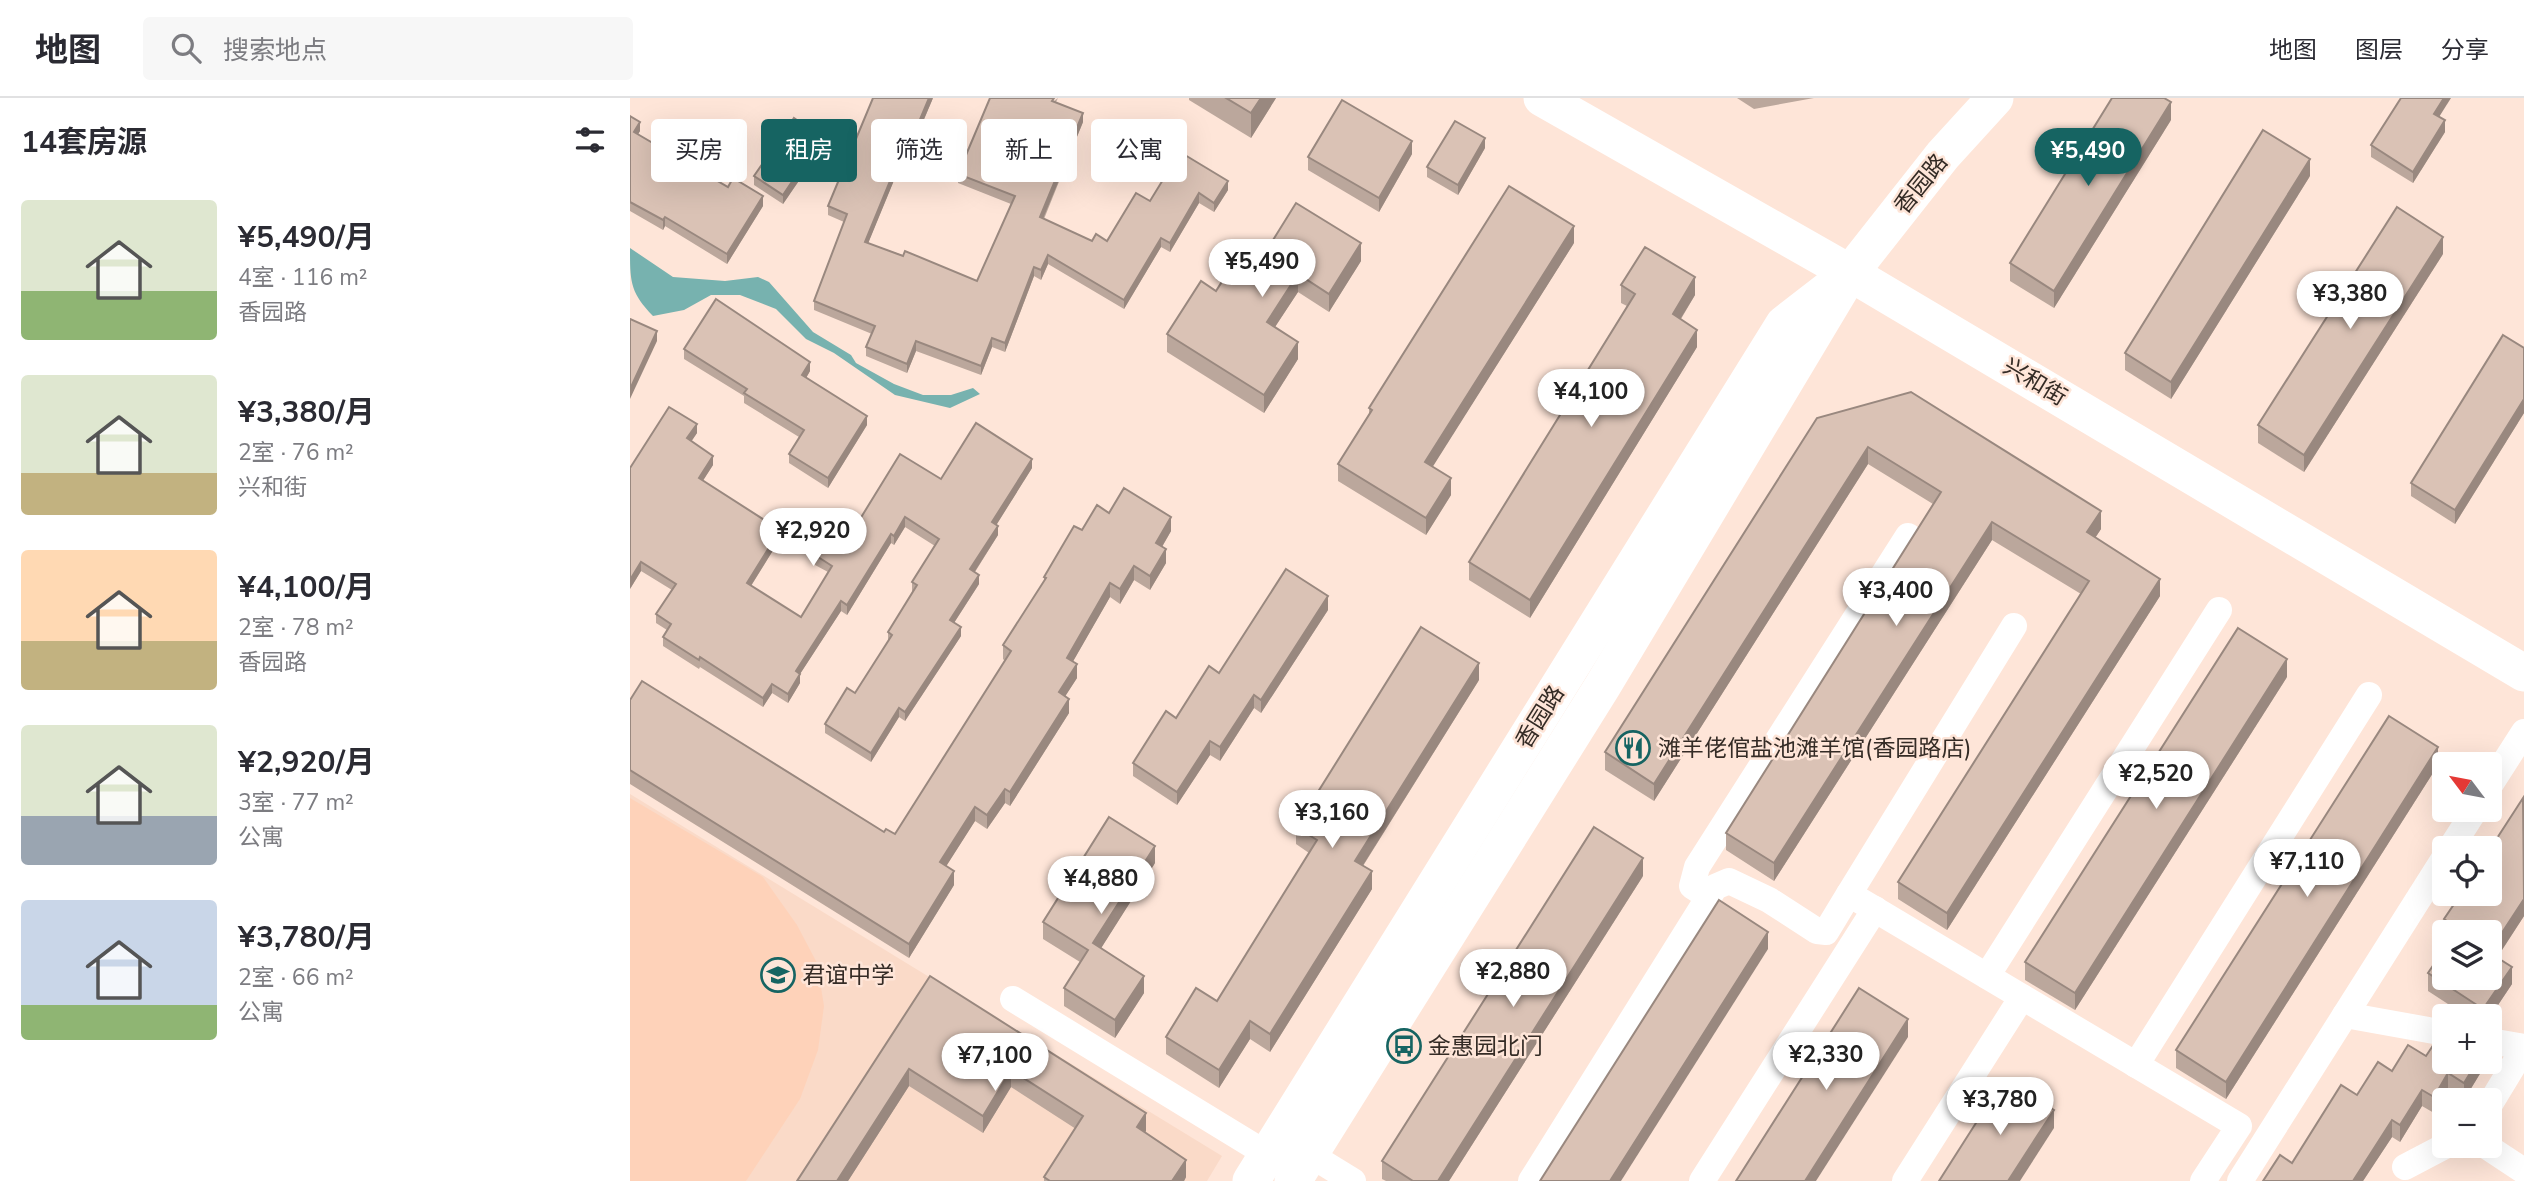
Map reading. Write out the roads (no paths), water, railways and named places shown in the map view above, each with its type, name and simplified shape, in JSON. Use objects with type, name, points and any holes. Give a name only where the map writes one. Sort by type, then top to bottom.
[{"type":"street","name":"兴和街","points":[[1542,98],[1850,273],[2524,673]]},
{"type":"street","name":"香园路","points":[[1284,1169],[1784,324],[1850,273],[1943,155],[1995,98]]},
{"type":"street","points":[[1709,897],[1692,886],[1697,867],[1908,536]]},
{"type":"street","points":[[1987,976],[2219,610]]},
{"type":"street","points":[[1531,1181],[1715,887],[1729,881],[1769,900],[1817,931],[1826,932],[2014,626]]},
{"type":"street","points":[[2136,1065],[2369,695]]},
{"type":"street","points":[[2502,766],[2524,732]]},
{"type":"street","points":[[2239,1181],[2432,878]]},
{"type":"street","points":[[1849,894],[2239,1126],[2203,1181]]},
{"type":"street","points":[[1702,1181],[1875,909]]},
{"type":"street","points":[[1905,1181],[2022,997]]},
{"type":"street","points":[[1013,999],[1284,1169],[1353,1181]]},
{"type":"street","points":[[2345,1015],[2432,1031]]},
{"type":"street","points":[[2500,1088],[2524,1048],[2502,1043]]},
{"type":"street","points":[[2404,1167],[2432,1153]]},
{"type":"street","points":[[2502,1157],[2524,1171]]},
{"type":"water","points":[[630,248],[673,277],[725,281],[758,277],[769,282],[813,332],[851,355],[856,363],[894,384],[923,395],[951,395],[973,388],[980,394],[950,408],[895,395],[834,353],[806,339],[776,309],[740,295],[711,295],[684,310],[653,316],[633,286]]},
{"type":"place","name":"滩羊佬倌盐池滩羊馆(香园路店)","points":[[1633,748]]},
{"type":"place","name":"君谊中学","points":[[778,975]]},
{"type":"place","name":"金惠园北门","points":[[1404,1046]]}]
